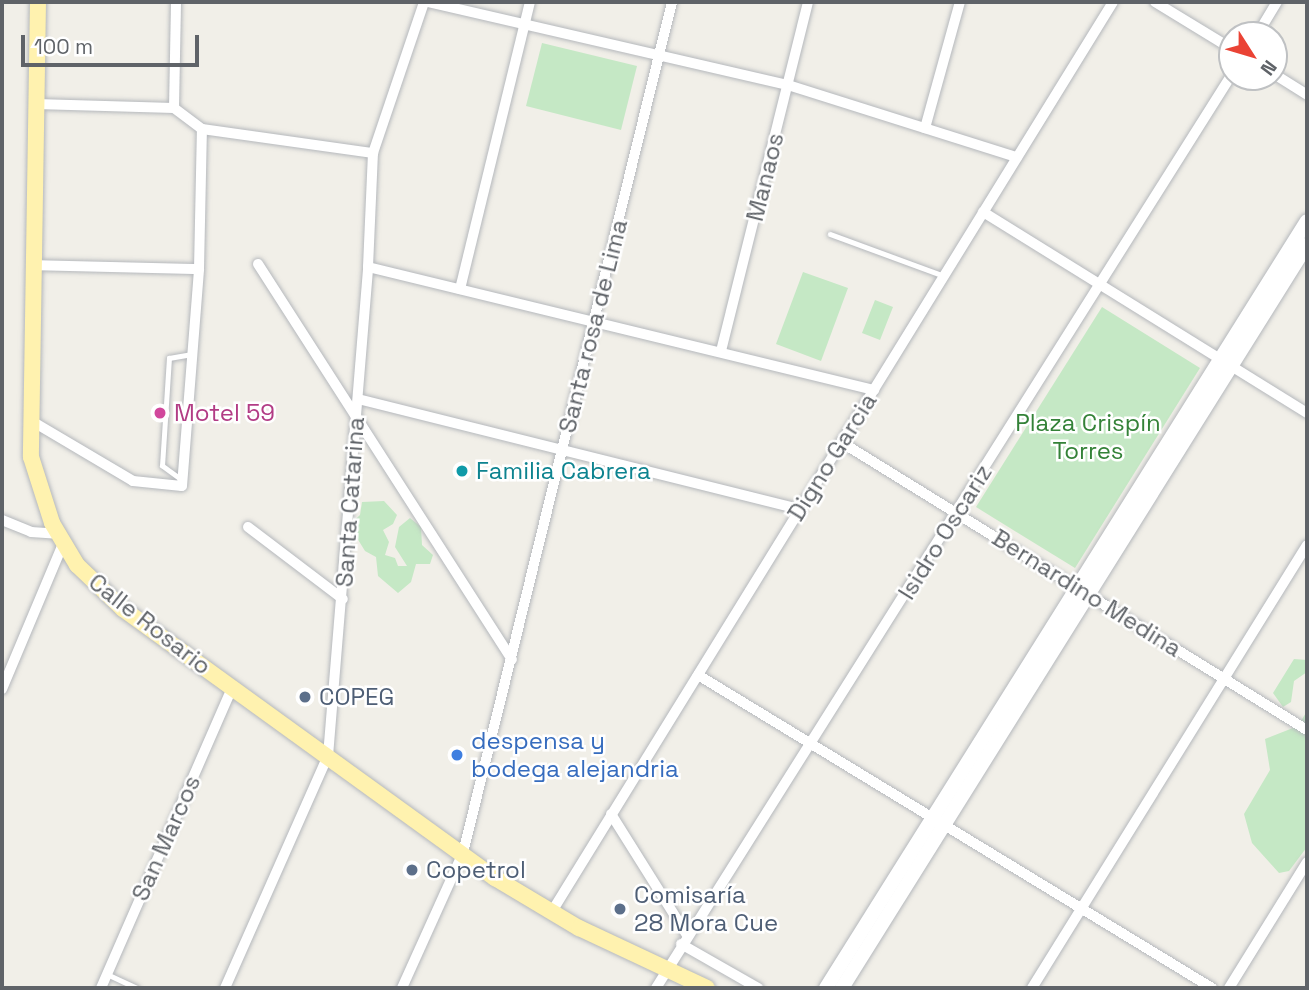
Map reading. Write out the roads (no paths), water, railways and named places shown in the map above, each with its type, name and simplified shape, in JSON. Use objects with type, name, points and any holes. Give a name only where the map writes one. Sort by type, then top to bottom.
[{"type":"main road","name":"Calle Rosario","points":[[38,2],[30,420],[35,478],[60,539],[106,595],[463,853],[551,912],[707,988]]},
{"type":"street","points":[[174,108],[176,2]]},
{"type":"street","points":[[426,2],[788,85],[1017,157]]},
{"type":"street","name":"Santa Catarina","points":[[225,988],[328,756],[357,415],[373,153],[426,2]]},
{"type":"street","points":[[460,289],[530,2]]},
{"type":"street","name":"Santa rosa de Lima","points":[[402,988],[463,853],[672,2]]},
{"type":"street","name":"Manaos","points":[[721,351],[808,2]]},
{"type":"street","points":[[925,128],[960,2]]},
{"type":"street","name":"Digno Garcia","points":[[551,912],[1113,2]]},
{"type":"street","points":[[1155,2],[1218,40]]},
{"type":"street","points":[[1265,21],[1277,2]]},
{"type":"street","points":[[1288,82],[1307,94]]},
{"type":"street","name":"Isidro Oscariz","points":[[656,988],[665,969],[813,745],[1221,91]]},
{"type":"street","points":[[36,104],[174,108],[202,129],[373,153]]},
{"type":"street","points":[[30,420],[133,481],[178,488],[183,481],[199,269],[202,129]]},
{"type":"street","points":[[983,212],[1307,413]]},
{"type":"street","points":[[826,988],[1307,221]]},
{"type":"street","points":[[842,988],[1092,594],[1307,245]]},
{"type":"street","points":[[257,264],[357,415],[512,660]]},
{"type":"street","points":[[33,265],[199,269]]},
{"type":"street","points":[[368,267],[874,390]]},
{"type":"street","points":[[358,399],[800,509]]},
{"type":"street","name":"Bernardino Medina","points":[[841,442],[1092,594],[1224,680],[1307,730]]},
{"type":"street","points":[[2,520],[60,539],[2,689]]},
{"type":"street","points":[[248,527],[343,600]]},
{"type":"street","points":[[1032,988],[1307,545]]},
{"type":"street","points":[[698,675],[1212,988]]},
{"type":"street","name":"San Marcos","points":[[101,988],[232,688]]},
{"type":"street","points":[[611,814],[684,940],[758,988]]},
{"type":"street","points":[[1228,988],[1307,862]]},
{"type":"street","points":[[1296,880],[1307,887]]},
{"type":"lane","points":[[830,234],[944,276]]},
{"type":"lane","points":[[183,481],[162,466],[169,358],[193,354]]},
{"type":"lane","points":[[107,974],[138,988]]},
{"type":"place","name":"Motel 59","points":[[160,413]]},
{"type":"place","name":"Familia Cabrera","points":[[462,471]]},
{"type":"place","name":"COPEG","points":[[305,697]]},
{"type":"place","name":"despensa y bodega alejandria","points":[[457,755]]},
{"type":"place","name":"Copetrol","points":[[412,870]]},
{"type":"place","name":"Comisaría 28 Mora Cue","points":[[620,909]]},
{"type":"park label","name":"Plaza Crispín Torres","points":[[1088,437]]}]
